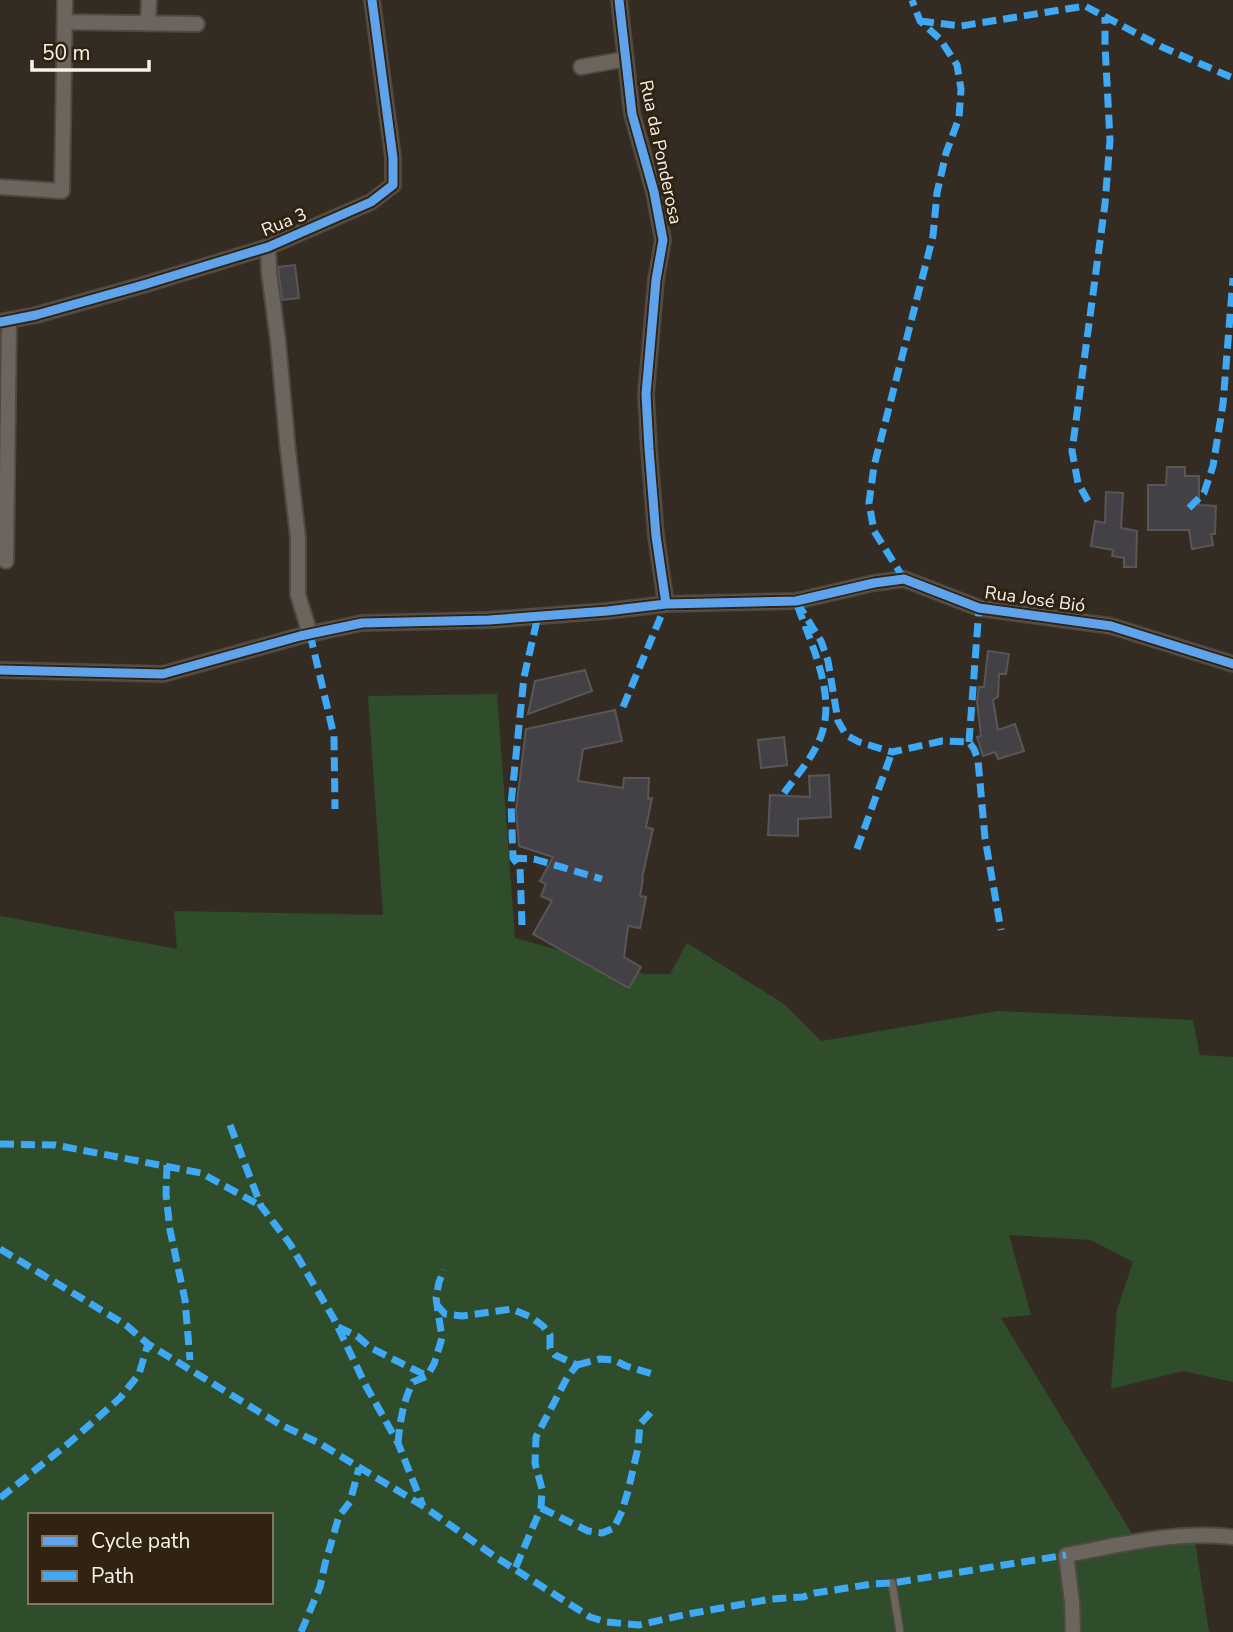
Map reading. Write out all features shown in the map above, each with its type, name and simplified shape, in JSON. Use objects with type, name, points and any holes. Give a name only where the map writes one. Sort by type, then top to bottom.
[{"type":"street","points":[[0,187],[62,191],[65,0]]},
{"type":"street","points":[[148,23],[149,0]]},
{"type":"street","name":"Rua 3","points":[[4,321],[37,315],[268,247],[371,202],[393,185],[393,158],[372,0]]},
{"type":"street","name":"Rua da Ponderosa","points":[[619,0],[632,114],[654,192],[663,240],[656,280],[646,394],[656,536],[666,604]]},
{"type":"street","points":[[65,22],[197,24]]},
{"type":"street","points":[[581,67],[626,59]]},
{"type":"street","points":[[268,247],[298,538],[298,595],[310,634]]},
{"type":"street","points":[[4,321],[6,561]]},
{"type":"street","name":"Rua José Bió","points":[[0,670],[163,674],[310,634],[362,623],[489,620],[666,604],[796,601],[904,579],[979,608],[1111,626],[1233,664]]},
{"type":"street","points":[[1073,1632],[1066,1555],[1192,1535],[1233,1537]]},
{"type":"lane","points":[[892,1583],[900,1632]]},
{"type":"green space","points":[[497,694],[515,938],[646,974],[670,974],[687,943],[784,1004],[821,1041],[998,1011],[1193,1020],[1200,1055],[1233,1057],[1233,1382],[1183,1371],[1111,1389],[1117,1310],[1133,1262],[1091,1240],[1009,1235],[1031,1315],[1001,1318],[1134,1537],[1195,1541],[1209,1632],[0,1632],[0,916],[177,949],[174,911],[383,915],[368,696]]},
{"type":"building","points":[[295,265],[299,298],[282,300],[278,267]]},
{"type":"building","points":[[1167,467],[1185,467],[1185,476],[1199,476],[1199,505],[1216,506],[1215,534],[1211,534],[1213,545],[1192,549],[1189,530],[1148,530],[1148,485],[1166,485]]},
{"type":"building","points":[[1106,492],[1123,493],[1121,528],[1137,531],[1136,567],[1124,567],[1124,558],[1112,556],[1113,550],[1091,546],[1095,521],[1105,523]]},
{"type":"building","points":[[988,651],[1009,654],[1006,674],[999,674],[998,697],[993,700],[998,730],[1015,724],[1024,751],[998,759],[995,752],[983,756],[977,737],[981,736],[977,701],[979,687],[984,687]]},
{"type":"building","points":[[585,670],[592,691],[528,714],[535,681]]},
{"type":"building","points":[[615,710],[622,741],[583,749],[578,781],[623,788],[624,778],[649,778],[648,799],[652,798],[646,827],[653,829],[640,896],[646,897],[640,928],[628,926],[624,957],[641,967],[629,988],[533,934],[552,901],[541,896],[546,884],[540,881],[553,857],[519,846],[516,810],[526,729]]},
{"type":"building","points":[[784,737],[787,765],[761,768],[758,740]]},
{"type":"building","points":[[829,775],[831,817],[798,819],[798,836],[768,835],[770,795],[810,797],[809,776]]},
{"type":"marked path","points":[[904,579],[874,531],[869,503],[874,466],[933,236],[937,193],[946,153],[959,118],[961,89],[957,65],[940,39],[920,21],[912,0]]},
{"type":"marked path","points":[[920,21],[961,26],[1085,6],[1162,47],[1233,78]]},
{"type":"marked path","points":[[1088,501],[1078,483],[1072,451],[1105,204],[1110,140],[1105,17]]},
{"type":"marked path","points":[[1189,508],[1204,493],[1213,466],[1223,404],[1233,278]]},
{"type":"marked path","points":[[784,793],[815,749],[825,717],[826,700],[819,666],[796,601],[821,641],[828,661],[838,721],[846,735],[892,752],[942,741],[969,742],[974,749],[978,760],[985,838],[1001,930]]},
{"type":"marked path","points":[[623,707],[666,604]]},
{"type":"marked path","points":[[969,742],[979,608]]},
{"type":"marked path","points":[[522,925],[520,867],[513,858],[511,804],[524,677],[538,616]]},
{"type":"marked path","points":[[310,634],[334,736],[335,809]]},
{"type":"marked path","points":[[857,849],[892,752]]},
{"type":"marked path","points":[[513,858],[534,859],[602,879]]},
{"type":"marked path","points":[[230,1125],[261,1206],[290,1244],[334,1319],[366,1386],[398,1443],[423,1506]]},
{"type":"marked path","points":[[0,1144],[55,1145],[201,1173],[261,1206]]},
{"type":"marked path","points":[[167,1165],[166,1194],[170,1230],[185,1300],[190,1360]]},
{"type":"marked path","points":[[0,1249],[126,1325],[148,1344],[279,1424],[319,1443],[423,1506],[497,1558],[590,1617],[606,1622],[639,1625],[771,1599],[803,1597],[1066,1555]]},
{"type":"marked path","points":[[398,1443],[402,1412],[410,1389],[413,1382],[427,1376],[434,1364],[442,1338],[436,1298],[444,1270]]},
{"type":"marked path","points":[[437,1305],[445,1314],[462,1316],[512,1309],[531,1317],[550,1335],[550,1348],[555,1355],[577,1365],[568,1376],[536,1437],[535,1463],[542,1489],[541,1508],[515,1569]]},
{"type":"marked path","points":[[338,1327],[357,1336],[371,1348],[427,1376]]},
{"type":"marked path","points":[[0,1498],[120,1398],[139,1374],[148,1344]]},
{"type":"marked path","points":[[577,1365],[600,1359],[614,1360],[656,1375]]},
{"type":"marked path","points":[[541,1508],[588,1531],[602,1533],[614,1528],[628,1491],[638,1448],[640,1424],[652,1411]]},
{"type":"marked path","points":[[301,1632],[320,1587],[339,1516],[350,1502],[359,1468]]},
{"type":"cycle path","points":[[0,322],[36,315],[268,247],[371,202],[393,185],[393,158],[372,0]]},
{"type":"cycle path","points":[[619,0],[632,114],[654,192],[663,240],[656,280],[646,394],[656,536],[666,604]]},
{"type":"cycle path","points":[[0,670],[163,674],[300,636],[362,623],[489,620],[666,604],[796,601],[904,579],[979,608],[1111,626],[1233,664]]}]
